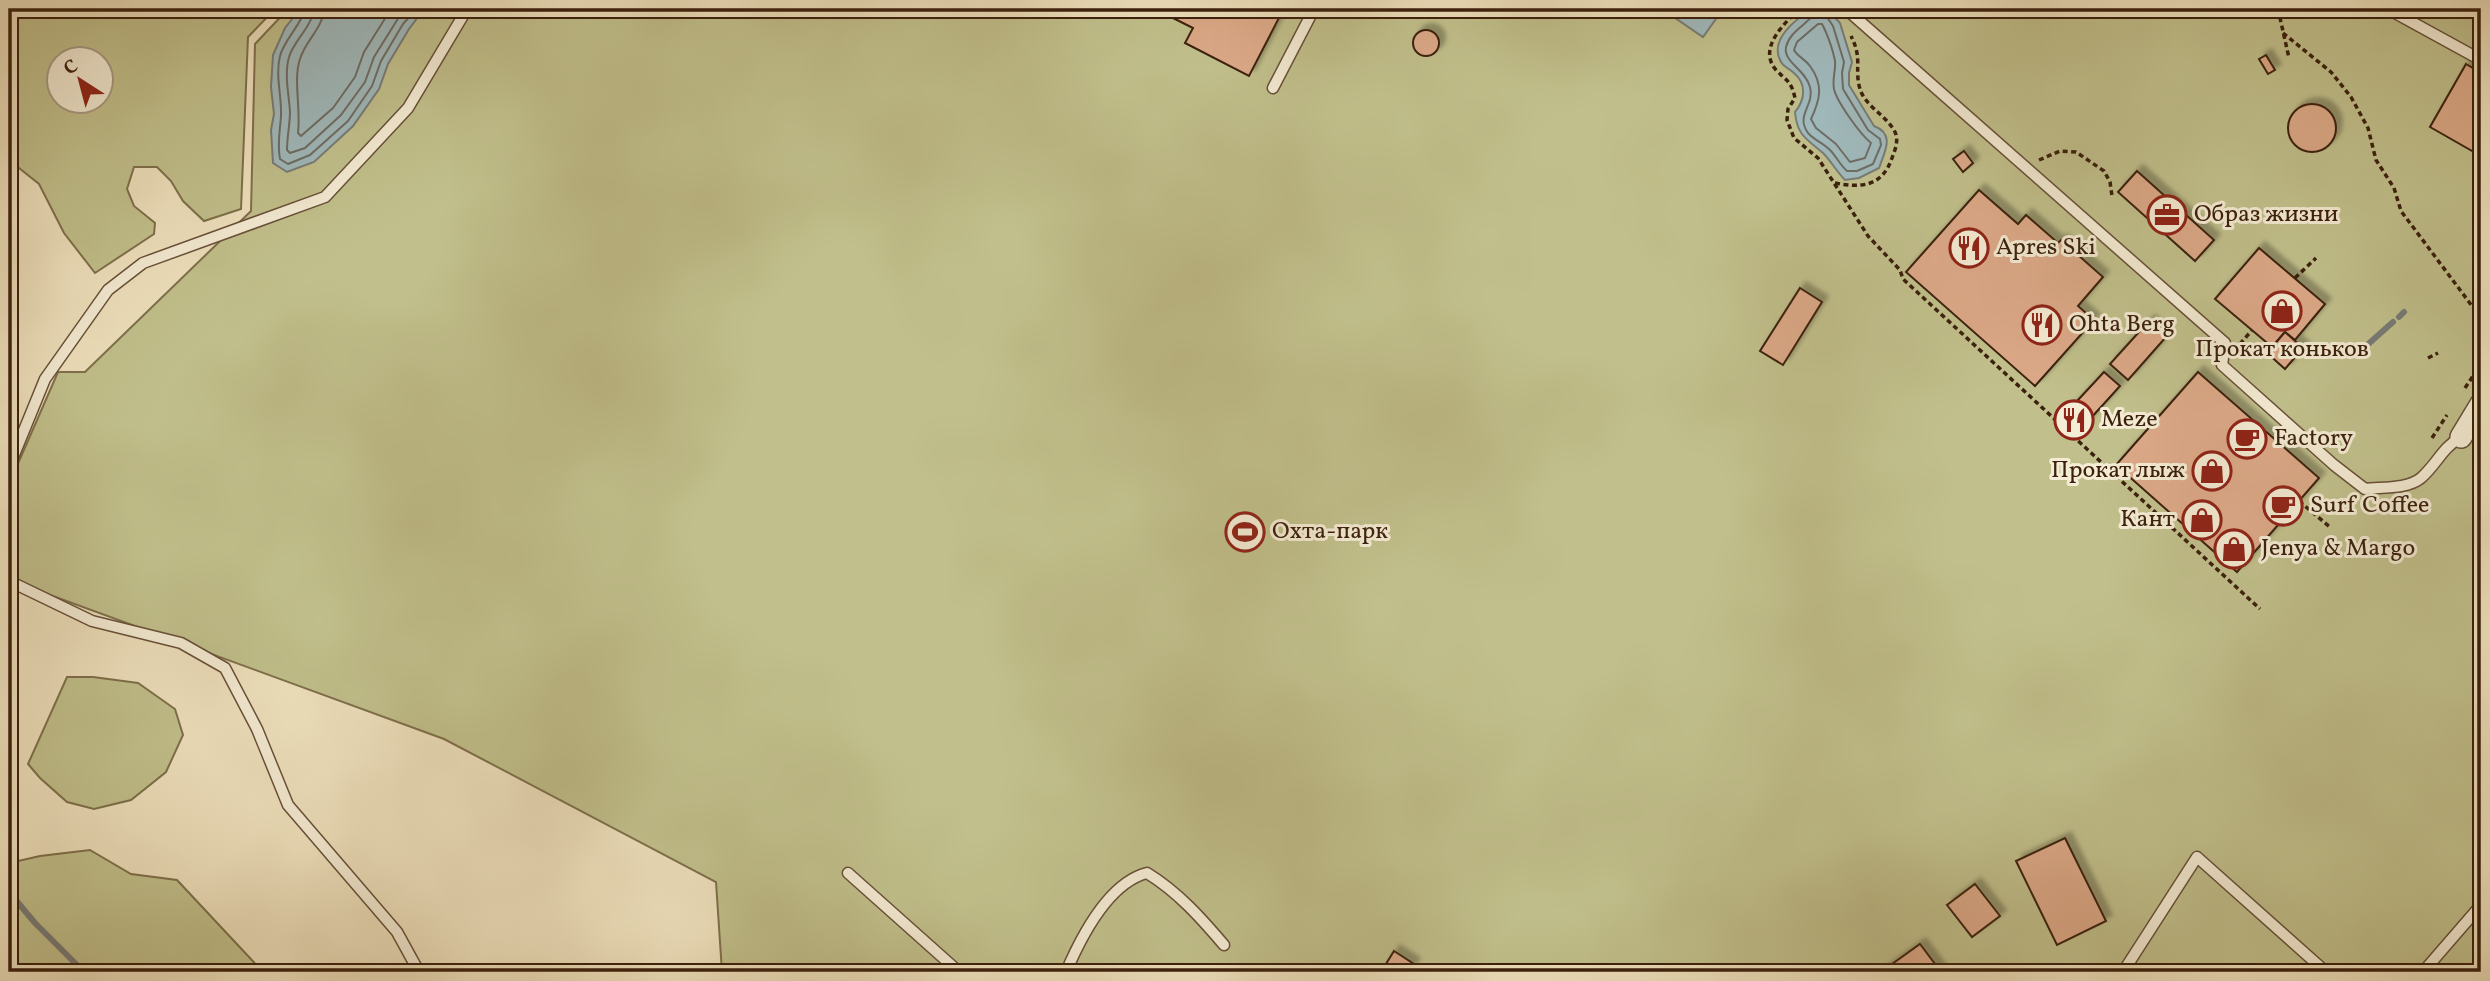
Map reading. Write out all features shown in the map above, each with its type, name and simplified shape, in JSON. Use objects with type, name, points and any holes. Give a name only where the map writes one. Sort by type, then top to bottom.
[{"type":"street","points":[[2461,437],[2481,404]]},
{"type":"lane","points":[[9,467],[45,379],[108,290],[143,263],[325,197],[408,108],[467,9]]},
{"type":"lane","points":[[1273,88],[1314,9]]},
{"type":"lane","points":[[1846,9],[2225,343],[2222,365],[2365,489],[2412,483],[2421,478],[2447,445],[2461,437]]},
{"type":"lane","points":[[2388,9],[2481,60]]},
{"type":"lane","points":[[9,581],[92,621],[181,643],[226,668],[257,729],[288,805],[397,932],[419,972]]},
{"type":"lane","points":[[2123,972],[2197,857],[2326,972]]},
{"type":"lane","points":[[848,873],[959,972]]},
{"type":"lane","points":[[1066,972],[1077,946],[1113,892],[1133,877],[1147,873],[1195,912],[1224,945]]},
{"type":"lane","points":[[2423,972],[2481,905]]},
{"type":"path","points":[[1799,9],[1776,33],[1770,52],[1771,62],[1788,78],[1793,87],[1795,98],[1788,108],[1787,120],[1794,138],[1818,159],[1868,236],[1900,270],[1903,279],[2260,609]]},
{"type":"path","points":[[2278,9],[2289,58]]},
{"type":"path","points":[[1835,183],[1859,187],[1870,184],[1888,170],[1897,145],[1895,132],[1861,92],[1858,50],[1848,29]]},
{"type":"path","points":[[2283,33],[2331,72],[2351,97],[2368,128],[2376,160],[2395,188],[2401,211],[2481,318]]},
{"type":"path","points":[[2025,166],[2060,151],[2076,152],[2104,171],[2110,182],[2112,196]]},
{"type":"path","points":[[2295,278],[2316,258]]},
{"type":"path","points":[[2428,358],[2438,353]]},
{"type":"path","points":[[2459,398],[2481,364]]},
{"type":"path","points":[[2429,443],[2451,409]]},
{"type":"path","points":[[2299,501],[2331,528]]},
{"type":"shaded area","points":[[9,9],[275,9],[248,37],[241,209],[204,221],[183,201],[171,181],[157,167],[134,167],[127,189],[134,206],[155,223],[154,234],[95,273],[64,233],[39,184],[9,160]]},
{"type":"shaded area","name":"Охта-парк","points":[[288,9],[2481,9],[2481,972],[722,972],[716,882],[444,739],[9,580],[9,484],[58,372],[85,372],[251,211],[255,44]]},
{"type":"shaded area","points":[[67,677],[93,677],[138,683],[175,709],[183,735],[166,772],[131,800],[94,809],[67,802],[28,764]]},
{"type":"shaded area","points":[[90,850],[131,874],[177,880],[263,972],[9,972],[9,863]]},
{"type":"water","points":[[300,9],[424,9],[388,64],[379,89],[353,126],[314,162],[287,172],[273,163],[273,55],[285,28]]},
{"type":"water","points":[[1662,9],[1723,9],[1703,37]]},
{"type":"water","points":[[1812,9],[1827,9],[1840,23],[1852,62],[1849,85],[1874,126],[1881,129],[1887,139],[1879,168],[1859,178],[1845,180],[1823,153],[1804,136],[1796,120],[1795,112],[1803,97],[1803,87],[1798,77],[1781,62],[1778,46],[1786,31]]},
{"type":"building","points":[[1176,9],[1275,9],[1282,12],[1249,76],[1185,43],[1193,28],[1171,17]]},
{"type":"building","points":[[1426,30],[1435,34],[1439,43],[1435,52],[1426,56],[1417,52],[1413,43],[1417,34]]},
{"type":"building","points":[[2266,55],[2275,70],[2268,74],[2259,59]]},
{"type":"building","points":[[2466,64],[2481,73],[2481,156],[2430,127]]},
{"type":"building","points":[[2312,104],[2329,111],[2336,128],[2329,145],[2312,152],[2295,145],[2288,128],[2295,111]]},
{"type":"building","points":[[1964,151],[1973,163],[1963,172],[1953,159]]},
{"type":"building","points":[[2137,171],[2214,240],[2195,261],[2118,192]]},
{"type":"building","points":[[1979,190],[2018,224],[2026,215],[2058,243],[2061,240],[2103,277],[2078,306],[2094,320],[2035,386],[1906,272]]},
{"type":"building","points":[[2259,248],[2325,304],[2295,340],[2285,332],[2272,347],[2215,299]]},
{"type":"building","points":[[1800,288],[1822,302],[1783,365],[1760,351]]},
{"type":"building","points":[[2149,321],[2166,337],[2128,380],[2110,364]]},
{"type":"building","points":[[2285,332],[2303,348],[2285,369],[2267,353]]},
{"type":"building","points":[[2104,372],[2120,386],[2081,429],[2065,414]]},
{"type":"building","points":[[2198,372],[2319,478],[2237,572],[2116,465]]},
{"type":"building","points":[[2065,838],[2106,921],[2057,945],[2016,861]]},
{"type":"building","points":[[1975,884],[2000,916],[1972,937],[1947,905]]},
{"type":"building","points":[[1920,944],[1941,972],[1881,972]]},
{"type":"building","points":[[1394,951],[1414,964],[1408,972],[1381,972]]},
{"type":"waterway","points":[[2399,317],[2404,312]]},
{"type":"waterway","points":[[2366,346],[2393,322]]},
{"type":"waterway","points":[[9,892],[35,923],[84,972]]},
{"type":"place","name":"Образ жизни","points":[[2167,215]]},
{"type":"place","name":"Apres Ski","points":[[1969,248]]},
{"type":"place","name":"Прокат коньков","points":[[2282,311]]},
{"type":"place","name":"Ohta Berg","points":[[2042,325]]},
{"type":"place","name":"Meze","points":[[2074,420]]},
{"type":"place","name":"Factory","points":[[2247,439]]},
{"type":"place","name":"Прокат лыж","points":[[2212,471]]},
{"type":"place","name":"Surf Coffee","points":[[2283,506]]},
{"type":"place","name":"Кант","points":[[2202,520]]},
{"type":"place","name":"Охта-парк","points":[[1245,532]]},
{"type":"place","name":"Jenya & Margo","points":[[2234,549]]}]
